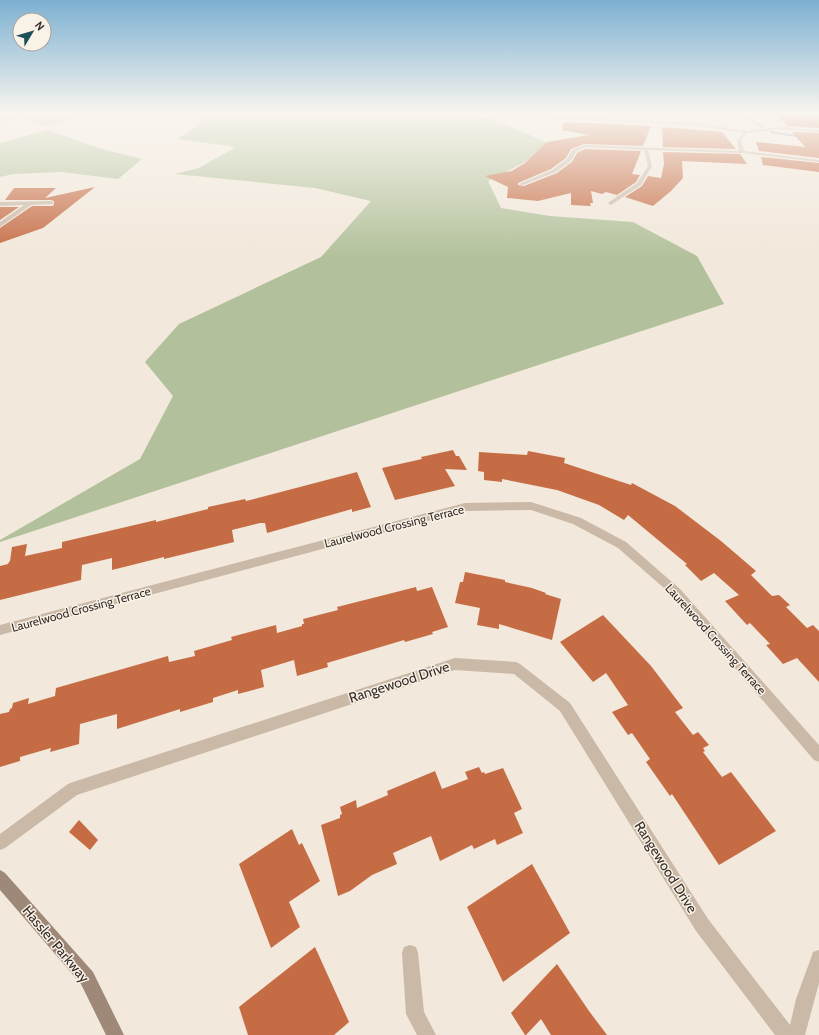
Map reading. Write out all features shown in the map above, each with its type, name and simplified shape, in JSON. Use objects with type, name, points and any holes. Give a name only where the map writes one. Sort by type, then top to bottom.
[{"type":"street","points":[[521,184],[554,171],[569,160]]},
{"type":"street","points":[[611,204],[639,184],[650,166],[649,160]]},
{"type":"street","points":[[0,225],[30,203]]},
{"type":"street","points":[[0,204],[51,203]]},
{"type":"street","name":"Laurelwood Crossing Terrace","points":[[0,630],[465,507],[531,506],[577,521],[622,545],[676,592],[819,756]]},
{"type":"street","name":"Rangewood Drive","points":[[0,843],[73,789],[455,664],[516,668],[565,707],[702,924],[786,1035]]},
{"type":"street","name":"Hassler Parkway","points":[[0,878],[87,978],[115,1035]]},
{"type":"street","points":[[410,953],[415,1014],[427,1035]]},
{"type":"street","points":[[796,1035],[805,999],[819,958]]},
{"type":"green space","points":[[0,160],[140,160],[118,179],[62,172],[13,174],[0,177]]},
{"type":"green space","points":[[213,160],[528,160],[488,181],[501,208],[550,216],[633,222],[697,256],[724,304],[0,542],[0,540],[140,459],[173,396],[145,362],[179,324],[321,257],[371,201],[315,188],[175,174],[199,168]]},
{"type":"building","points":[[528,160],[563,160],[551,169],[518,183],[518,185],[524,186],[557,173],[573,160],[637,160],[632,174],[640,175],[636,182],[617,195],[606,192],[602,194],[591,191],[593,203],[590,203],[591,206],[571,205],[571,193],[538,201],[507,198],[508,187],[485,176],[512,171]]},
{"type":"building","points":[[664,160],[744,160],[747,164],[682,161],[683,178],[671,191],[653,206],[625,197],[642,186],[648,176],[661,178]]},
{"type":"building","points":[[762,160],[793,160],[819,163],[819,172],[763,165]]},
{"type":"building","points":[[95,187],[43,228],[0,243],[0,228],[32,206],[53,206],[54,204],[54,201],[51,200],[5,200],[14,188],[56,188],[45,198]]},
{"type":"building","points":[[0,207],[19,207],[0,220]]},
{"type":"building","points":[[453,450],[456,456],[459,456],[467,470],[445,469],[455,486],[395,500],[382,468]]},
{"type":"building","points":[[528,451],[565,458],[564,463],[631,485],[632,483],[675,506],[721,541],[756,571],[751,575],[772,596],[779,595],[790,605],[786,607],[807,628],[813,625],[819,631],[819,682],[797,658],[783,664],[766,645],[770,644],[750,623],[747,625],[725,601],[739,595],[714,573],[701,581],[685,565],[687,564],[628,515],[624,520],[599,505],[557,490],[502,479],[502,482],[484,480],[484,472],[478,471],[479,452],[527,455]]},
{"type":"building","points":[[357,472],[371,507],[352,512],[352,509],[267,533],[265,523],[260,523],[232,530],[234,542],[112,570],[112,558],[82,565],[81,580],[0,600],[0,566],[8,564],[10,561],[12,547],[27,544],[25,556],[62,548],[62,542],[156,520],[156,522],[208,509],[208,507],[245,499],[246,501]]},
{"type":"building","points":[[465,572],[505,580],[505,582],[532,588],[561,599],[552,640],[499,624],[499,629],[477,625],[480,608],[455,603],[460,582],[463,582]]},
{"type":"building","points":[[416,587],[417,591],[432,587],[448,627],[432,632],[433,634],[405,642],[404,640],[327,663],[328,667],[297,676],[294,660],[261,670],[264,687],[238,694],[238,690],[213,698],[213,702],[180,712],[180,709],[117,729],[117,714],[80,724],[79,744],[50,752],[51,748],[20,757],[20,761],[0,767],[0,714],[9,712],[13,703],[29,698],[28,704],[55,696],[56,688],[168,656],[169,662],[195,656],[194,651],[232,640],[231,637],[276,625],[277,633],[302,626],[302,624],[304,624],[303,619],[338,610],[337,607]]},
{"type":"building","points":[[603,615],[651,666],[683,708],[675,712],[693,735],[698,732],[709,745],[703,748],[705,751],[703,752],[722,777],[731,772],[776,831],[719,865],[672,794],[670,796],[646,762],[650,759],[632,733],[628,735],[612,712],[628,705],[606,673],[593,682],[560,642]]},
{"type":"building","points":[[479,767],[482,773],[484,772],[485,774],[503,768],[522,809],[514,813],[523,833],[497,845],[495,839],[474,849],[472,845],[440,861],[431,836],[393,853],[397,864],[372,875],[350,891],[338,896],[321,825],[340,818],[340,815],[342,814],[340,807],[356,800],[357,808],[388,795],[387,791],[435,771],[442,789],[468,779],[465,772]]},
{"type":"building","points":[[79,820],[98,840],[90,850],[69,832]]},
{"type":"building","points":[[292,829],[299,845],[302,843],[320,881],[289,902],[300,927],[271,948],[239,864]]},
{"type":"building","points":[[532,864],[570,933],[503,982],[467,907]]},
{"type":"building","points":[[315,947],[349,1022],[334,1035],[248,1035],[239,1007]]},
{"type":"building","points":[[557,964],[607,1035],[551,1035],[541,1019],[525,1035],[511,1013]]}]
